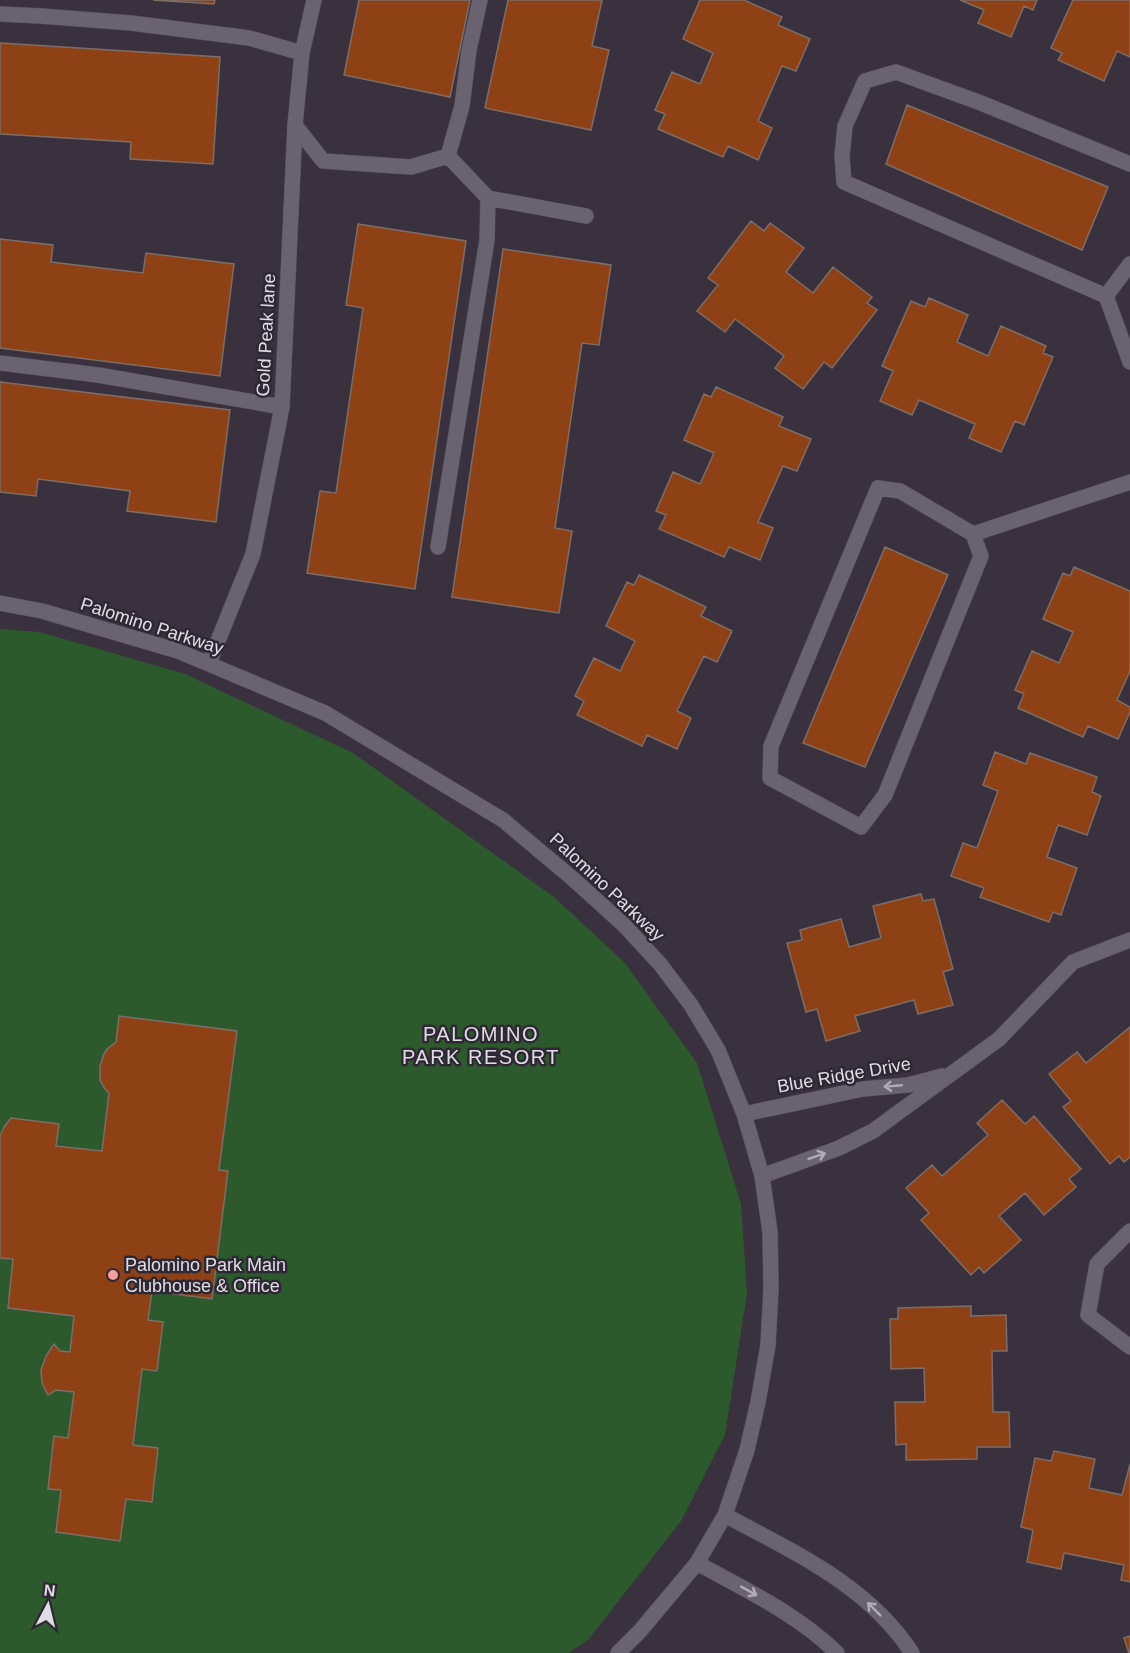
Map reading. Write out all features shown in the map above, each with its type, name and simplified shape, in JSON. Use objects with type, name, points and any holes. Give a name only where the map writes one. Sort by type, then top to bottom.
[{"type":"street","name":"Gold Peak lane","points":[[209,663],[253,554],[282,407],[295,125],[302,53],[314,0]]},
{"type":"street","points":[[448,156],[462,106],[469,50],[480,0]]},
{"type":"street","points":[[0,14],[131,23],[249,38],[302,53]]},
{"type":"street","points":[[1130,164],[981,103],[896,72],[865,81],[845,126],[842,156],[843,182],[1106,296],[1130,362]]},
{"type":"street","points":[[295,125],[323,161],[411,167],[448,156]]},
{"type":"street","points":[[448,156],[488,198],[586,216]]},
{"type":"street","points":[[438,547],[488,240],[488,198]]},
{"type":"street","points":[[1106,296],[1130,264]]},
{"type":"street","points":[[0,363],[98,375],[282,407]]},
{"type":"street","points":[[973,534],[981,556],[885,795],[861,827],[770,778],[771,746],[878,488],[900,491],[973,534],[1130,482]]},
{"type":"street","name":"Palomino Parkway","points":[[0,603],[42,611],[178,651],[326,713],[503,820],[624,925],[660,964],[691,1005],[718,1050],[744,1114],[762,1176],[770,1232],[768,1345],[747,1450],[724,1515],[697,1563],[618,1653]]},
{"type":"street","name":"Blue Ridge Drive","points":[[762,1176],[840,1148],[873,1131],[999,1039],[1073,963],[1130,940]]},
{"type":"street","name":"Blue Ridge Drive","points":[[744,1114],[863,1089],[908,1084],[950,1074]]},
{"type":"street","points":[[1130,1232],[1097,1264],[1088,1315],[1130,1347]]},
{"type":"street","points":[[724,1515],[836,1577],[871,1605],[912,1653]]},
{"type":"street","points":[[697,1563],[806,1626],[837,1653]]},
{"type":"green space","points":[[0,629],[40,632],[185,674],[353,753],[554,897],[624,962],[697,1063],[741,1204],[747,1293],[725,1435],[681,1521],[588,1640],[568,1653],[0,1653]]},
{"type":"building","points":[[153,0],[215,0],[214,4]]},
{"type":"building","points":[[359,0],[470,0],[450,97],[344,75]]},
{"type":"building","points":[[508,0],[602,0],[592,46],[609,50],[591,130],[485,108]]},
{"type":"building","points":[[700,0],[744,0],[782,17],[778,25],[810,39],[796,71],[782,66],[758,121],[772,128],[758,160],[728,146],[723,157],[658,129],[665,114],[655,110],[672,72],[700,84],[713,53],[683,39]]},
{"type":"building","points":[[960,0],[1037,0],[1033,10],[1024,6],[1011,37],[978,23],[984,10]]},
{"type":"building","points":[[1073,0],[1130,0],[1130,57],[1117,51],[1104,81],[1058,60],[1062,53],[1051,48]]},
{"type":"building","points":[[0,43],[220,57],[213,164],[130,159],[131,142],[0,134]]},
{"type":"building","points":[[907,105],[1108,187],[1082,250],[886,164]]},
{"type":"building","points":[[751,221],[764,231],[770,223],[804,248],[786,272],[813,293],[833,267],[872,297],[867,303],[877,310],[832,368],[824,362],[803,389],[775,368],[784,356],[735,319],[725,332],[697,311],[718,285],[708,278]]},
{"type":"building","points":[[358,224],[466,241],[415,589],[307,573],[320,491],[336,493],[363,308],[346,305]]},
{"type":"building","points":[[0,239],[53,245],[51,262],[143,273],[146,253],[234,264],[220,376],[0,348]]},
{"type":"building","points":[[503,249],[611,265],[599,345],[582,343],[555,528],[572,531],[559,613],[452,597]]},
{"type":"building","points":[[929,298],[968,315],[957,342],[988,356],[1001,326],[1046,346],[1043,353],[1053,357],[1024,425],[1015,421],[1001,452],[969,438],[975,424],[919,400],[912,415],[880,401],[893,371],[882,366],[911,301],[925,307]]},
{"type":"building","points":[[0,382],[230,410],[216,522],[127,511],[130,491],[38,479],[36,496],[0,492]]},
{"type":"building","points":[[716,387],[783,417],[779,426],[811,439],[797,471],[783,466],[758,522],[773,528],[760,560],[729,547],[724,557],[659,529],[666,515],[656,511],[673,472],[700,484],[714,453],[684,440],[704,394],[711,397]]},
{"type":"building","points":[[885,547],[948,575],[865,767],[803,743]]},
{"type":"building","points":[[1074,567],[1130,591],[1130,671],[1117,700],[1130,707],[1130,712],[1118,739],[1088,726],[1083,737],[1018,708],[1024,694],[1015,690],[1032,651],[1059,663],[1073,632],[1043,619],[1063,573],[1070,576]]},
{"type":"building","points":[[639,575],[706,607],[701,616],[732,631],[717,662],[704,656],[677,711],[691,718],[677,749],[647,735],[642,746],[577,715],[584,701],[575,696],[594,658],[620,671],[635,641],[606,626],[627,582],[634,585]]},
{"type":"building","points":[[995,752],[1026,764],[1030,753],[1097,777],[1092,792],[1101,796],[1087,835],[1058,825],[1047,857],[1077,868],[1061,915],[1053,912],[1049,922],[980,897],[984,888],[951,876],[963,843],[977,848],[998,791],[983,785]]},
{"type":"building","points":[[921,894],[923,901],[934,899],[953,969],[943,972],[953,1005],[918,1014],[914,1000],[855,1016],[860,1031],[826,1041],[817,1009],[806,1012],[787,943],[802,940],[800,930],[841,919],[849,947],[881,938],[873,906]]},
{"type":"building","name":"Palomino Park Main Clubhouse & Office","points":[[119,1016],[237,1031],[219,1170],[228,1171],[212,1299],[152,1291],[148,1320],[163,1322],[157,1371],[142,1369],[133,1445],[158,1448],[152,1502],[126,1499],[120,1541],[56,1532],[61,1490],[48,1489],[54,1436],[68,1438],[74,1392],[56,1390],[48,1395],[42,1383],[41,1370],[54,1344],[60,1351],[70,1352],[74,1316],[8,1308],[13,1259],[0,1258],[0,1136],[4,1127],[11,1118],[59,1124],[56,1146],[102,1151],[109,1093],[100,1080],[100,1066],[107,1049],[116,1042]]},
{"type":"building","points":[[1130,1027],[1130,1157],[1124,1162],[1119,1156],[1110,1164],[1063,1107],[1071,1101],[1049,1074],[1077,1052],[1086,1063]]},
{"type":"building","points":[[1002,1100],[1025,1124],[1034,1116],[1081,1169],[1069,1179],[1076,1187],[1044,1215],[1025,1193],[999,1216],[1021,1240],[984,1273],[979,1267],[971,1275],[921,1220],[929,1213],[906,1188],[932,1165],[942,1176],[988,1135],[977,1123]]},
{"type":"building","points":[[971,1306],[971,1316],[1006,1315],[1007,1351],[992,1351],[993,1412],[1009,1412],[1010,1447],[977,1447],[977,1459],[906,1460],[906,1444],[896,1445],[895,1402],[925,1402],[924,1368],[891,1369],[890,1319],[898,1319],[898,1308]]},
{"type":"building","points":[[1054,1451],[1095,1459],[1089,1488],[1122,1495],[1130,1464],[1130,1582],[1121,1580],[1124,1565],[1064,1553],[1061,1569],[1027,1562],[1033,1530],[1021,1527],[1035,1458],[1051,1461]]},
{"type":"building","points":[[1130,1636],[1130,1653],[1129,1653],[1124,1638]]},
{"type":"place","name":"Palomino Park Main Clubhouse & Office","points":[[113,1275]]},
{"type":"district","name":"PALOMINO PARK RESORT","points":[[481,1046]]}]
